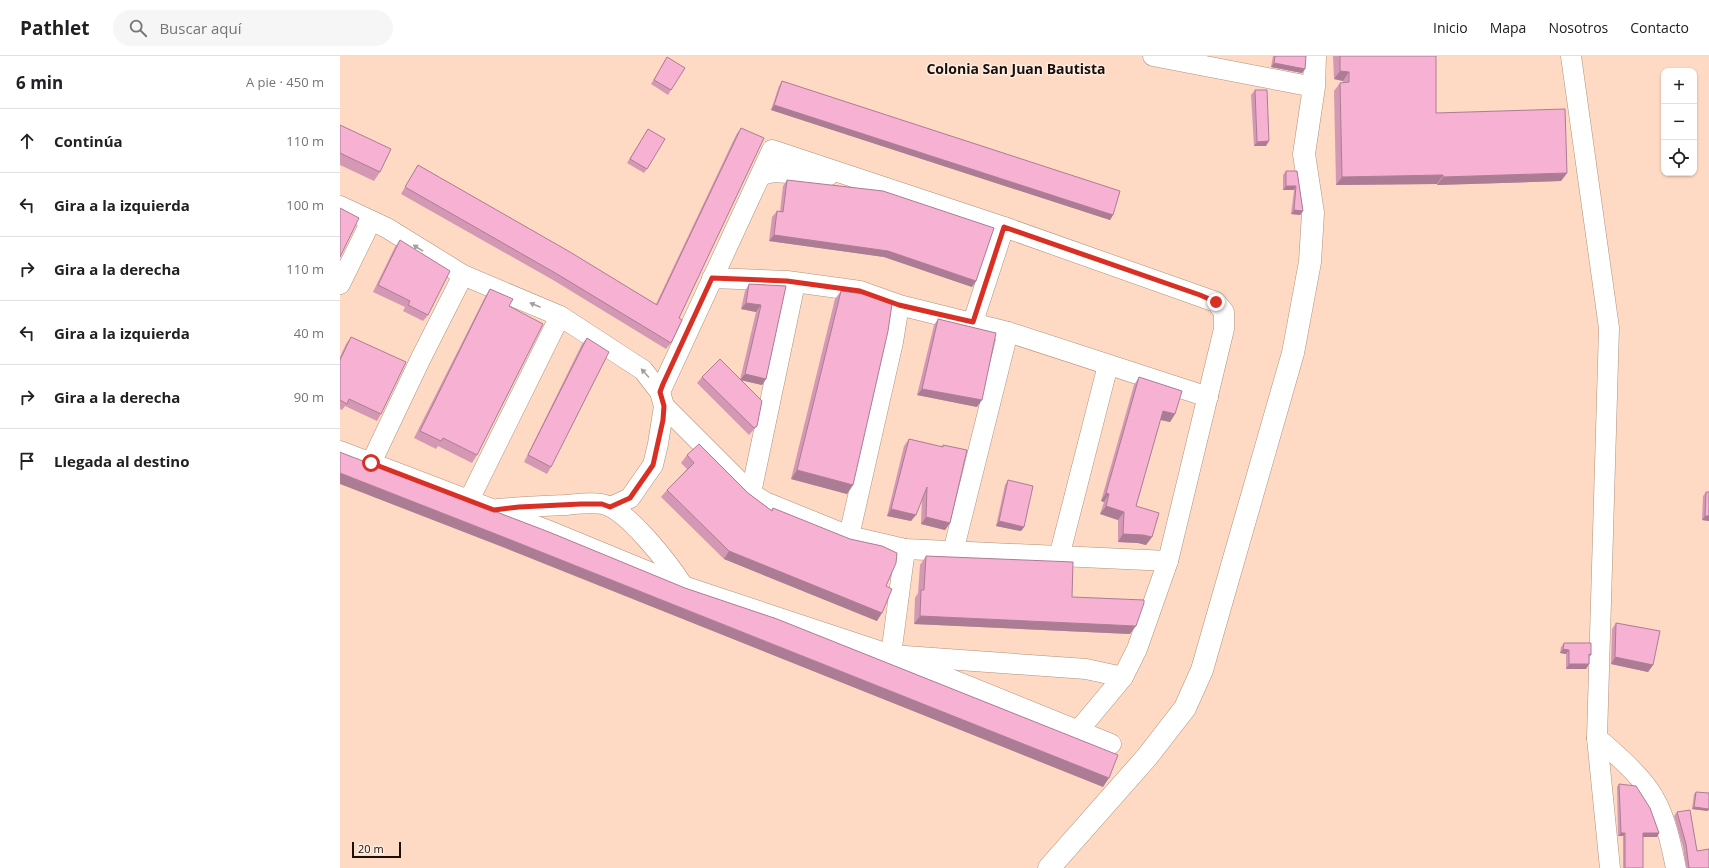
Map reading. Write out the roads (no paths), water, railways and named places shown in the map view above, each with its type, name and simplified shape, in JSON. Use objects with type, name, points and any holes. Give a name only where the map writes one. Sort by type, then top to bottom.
[{"type":"street","points":[[1153,56],[1314,88]]},
{"type":"street","points":[[1049,868],[1147,757],[1185,708],[1202,670],[1293,353],[1310,262],[1313,213],[1304,154],[1314,88],[1315,56]]},
{"type":"street","points":[[1570,56],[1609,328],[1597,738],[1610,868]]},
{"type":"street","points":[[610,507],[630,498],[653,465],[663,420],[662,399],[712,278],[772,150],[1004,227],[1200,295],[1216,302],[1224,312],[1224,329],[1168,561],[1137,649],[1123,677],[1078,731]]},
{"type":"street","points":[[340,206],[387,228],[463,275],[560,316],[643,370],[662,399],[751,493],[765,502],[849,536],[905,549],[1168,561]]},
{"type":"street","points":[[340,284],[371,221]]},
{"type":"street","points":[[973,322],[1004,227]]},
{"type":"street","points":[[371,463],[421,358],[463,275]]},
{"type":"street","points":[[712,278],[725,277],[795,283],[860,291],[899,305],[973,322],[1008,332],[1208,397]]},
{"type":"street","points":[[751,493],[795,283]]},
{"type":"street","points":[[849,536],[893,342],[899,305]]},
{"type":"street","points":[[469,500],[560,316]]},
{"type":"street","points":[[953,552],[1008,332]]},
{"type":"street","points":[[1059,557],[1108,365]]},
{"type":"street","points":[[340,451],[469,500],[684,586],[891,655],[1111,744]]},
{"type":"street","points":[[494,510],[519,507],[581,504],[602,504],[610,507],[627,519],[668,563],[684,586]]},
{"type":"street","points":[[891,655],[905,549]]},
{"type":"street","points":[[891,655],[1086,669],[1123,677]]},
{"type":"street","points":[[1597,738],[1624,762],[1654,797],[1665,820],[1676,868]]},
{"type":"district","name":"Colonia San Juan Bautista","points":[[1016,69]]}]
